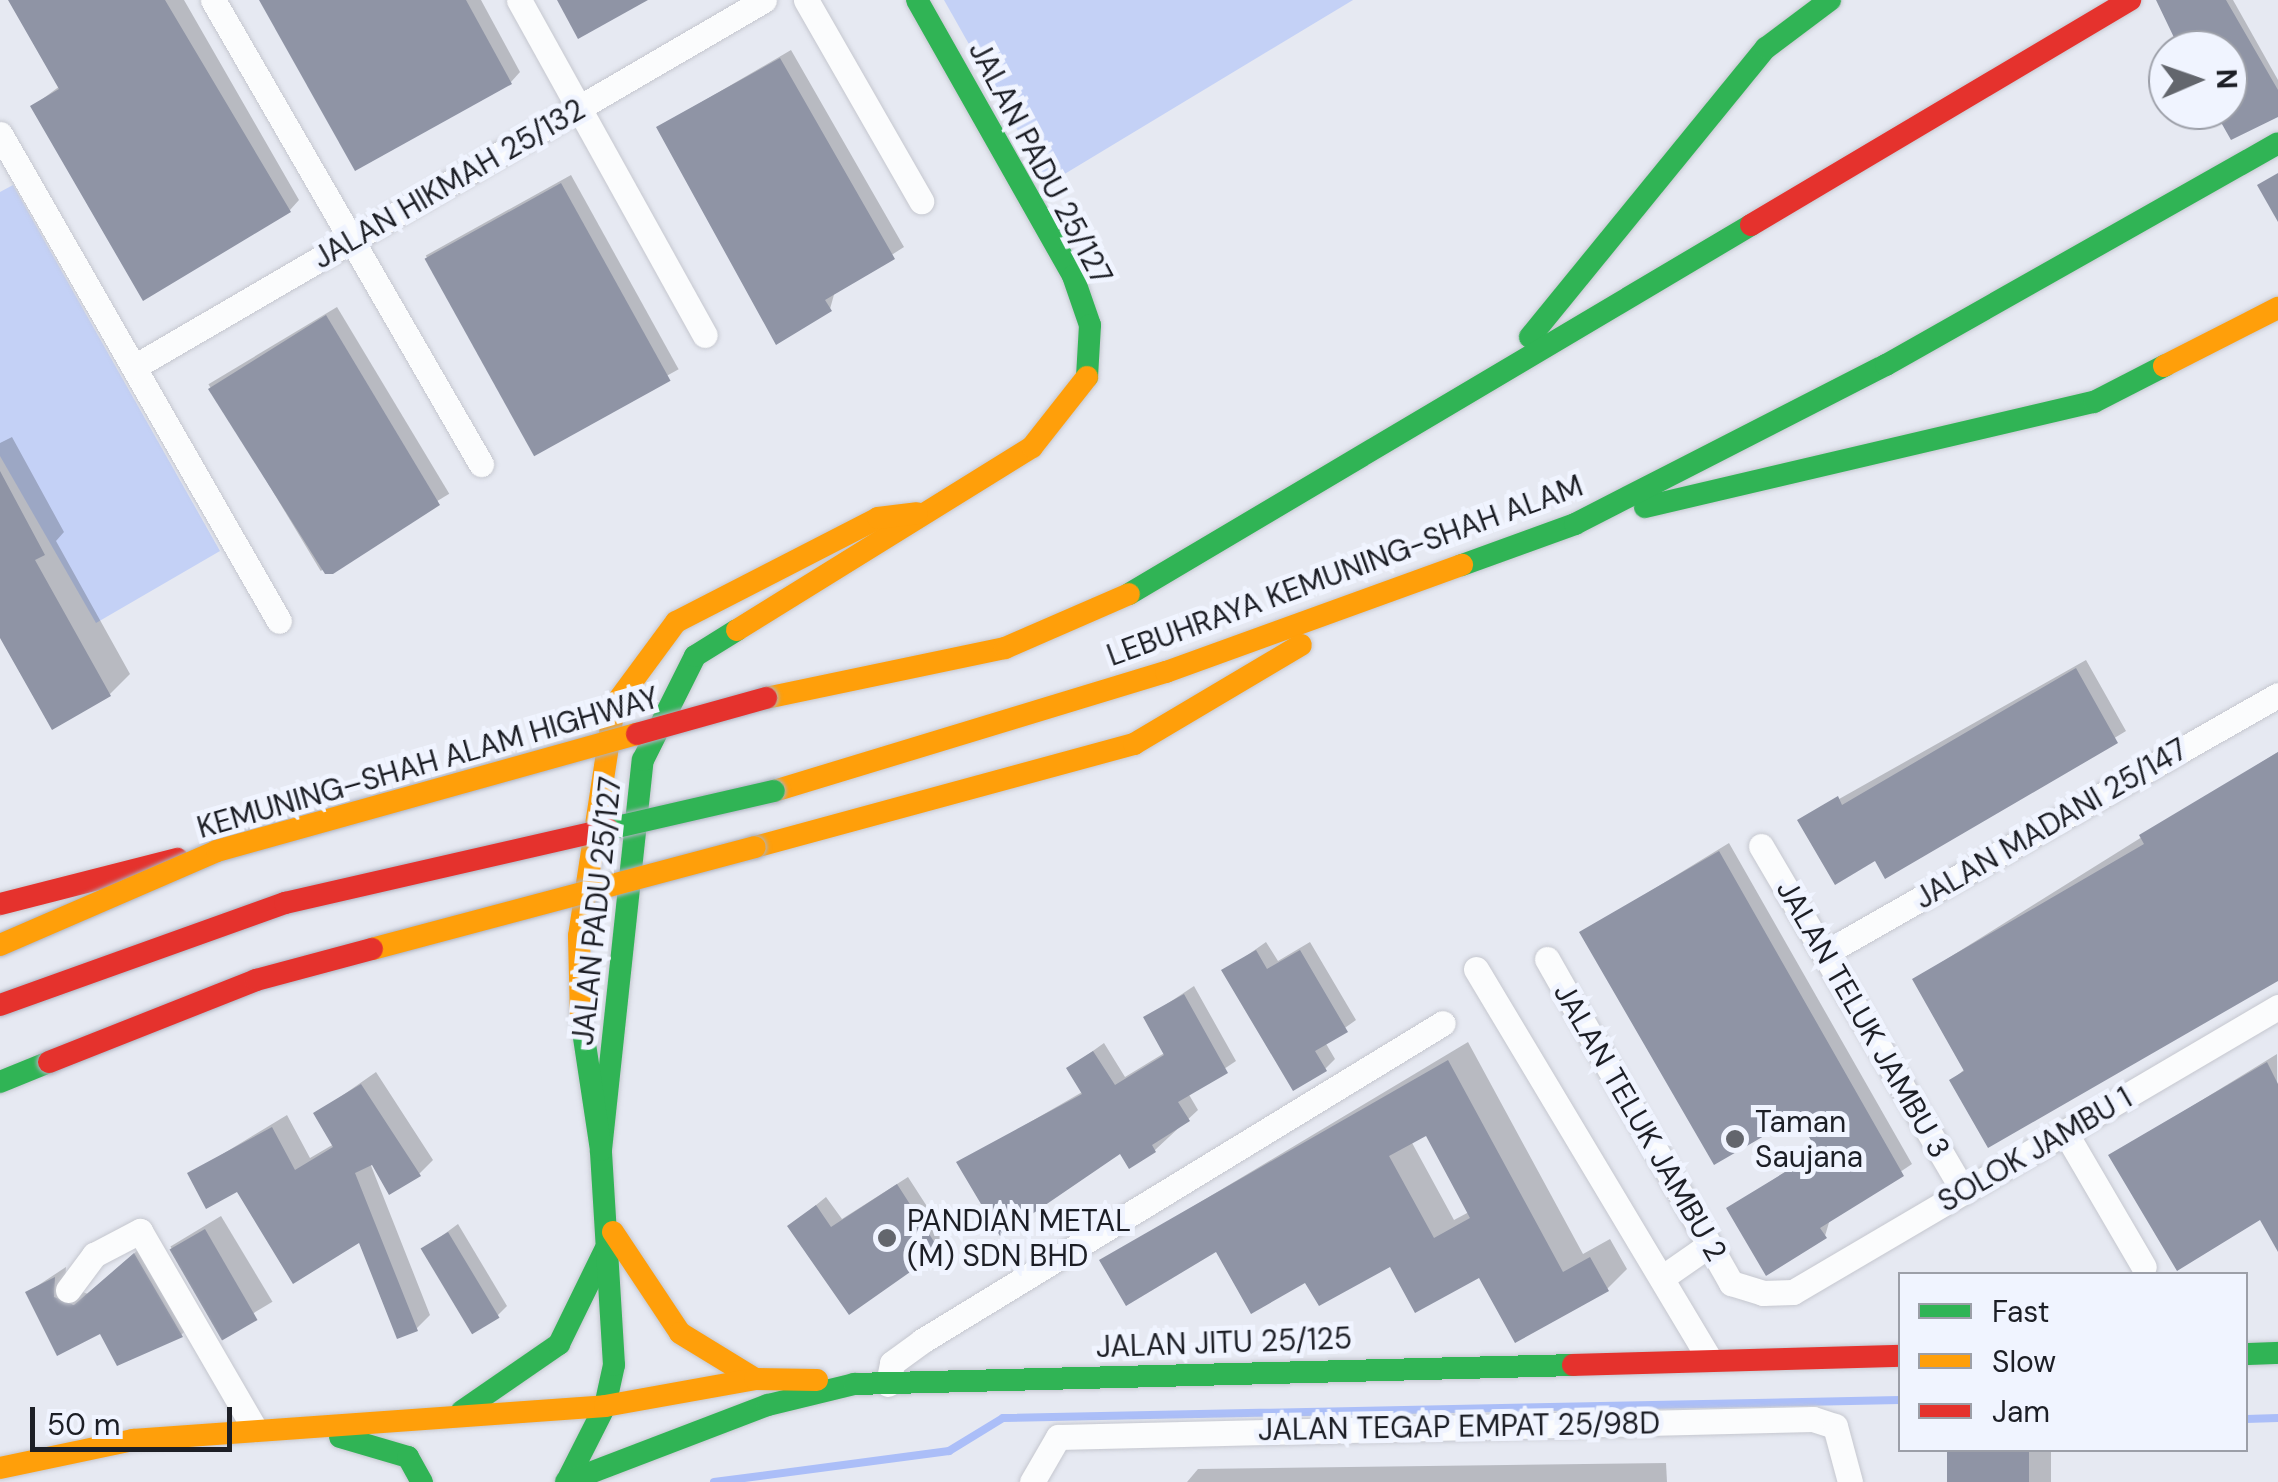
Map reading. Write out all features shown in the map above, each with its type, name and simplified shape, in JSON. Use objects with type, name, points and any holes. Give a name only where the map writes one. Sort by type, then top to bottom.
[{"type":"main road","name":"JALAN PADU 25/127","points":[[566,1482],[605,1406],[614,1364],[601,1150],[643,760],[668,696],[695,656],[888,541],[917,513],[1032,447],[1066,413],[1088,376],[1090,324],[1073,276],[917,0]]},
{"type":"main road","points":[[1513,358],[1766,48],[1830,0]]},
{"type":"main road","name":"LEBUHRAYA KEMUNING-SHAH ALAM","points":[[766,698],[1005,648],[1130,592],[1513,358],[2130,0]]},
{"type":"main road","name":"LEBUHRAYA KEMUNING-SHAH ALAM","points":[[0,1005],[285,903],[774,791],[1166,672],[1575,524],[1886,365],[2278,143]]},
{"type":"main road","points":[[1575,524],[2094,402],[2278,308]]},
{"type":"main road","name":"JALAN PADU 25/127","points":[[601,1150],[584,1068],[579,936],[614,706],[676,622],[878,518],[917,513]]},
{"type":"main road","points":[[0,1082],[256,980],[1134,744],[1398,588]]},
{"type":"main road","name":"KEMUNING–SHAH ALAM HIGHWAY","points":[[0,945],[217,851],[766,698]]},
{"type":"main road","points":[[0,904],[82,877],[217,851]]},
{"type":"main road","points":[[604,1212],[680,1333],[755,1379]]},
{"type":"main road","points":[[450,1417],[559,1344],[607,1245]]},
{"type":"main road","points":[[2248,1354],[2278,1353]]},
{"type":"main road","name":"JALAN JITU 25/125","points":[[566,1482],[768,1405],[854,1384],[1708,1357],[1898,1356]]},
{"type":"main road","points":[[0,1468],[132,1440],[605,1406],[755,1379],[854,1384]]},
{"type":"main road","points":[[286,1427],[388,1448],[408,1458],[422,1482]]},
{"type":"street","points":[[212,0],[481,464]]},
{"type":"street","points":[[518,0],[705,335]]},
{"type":"street","name":"JALAN HIKMAH 25/132","points":[[134,368],[764,0]]},
{"type":"street","points":[[806,0],[920,202]]},
{"type":"street","points":[[0,134],[279,621]]},
{"type":"street","name":"JALAN MADANI 25/147","points":[[1825,953],[2278,695]]},
{"type":"street","name":"JALAN TELUK JAMBU 3","points":[[1761,846],[1964,1192]]},
{"type":"street","name":"JALAN TELUK JAMBU 2","points":[[1547,959],[1731,1283],[1793,1292]]},
{"type":"street","points":[[1476,969],[1708,1357]]},
{"type":"street","name":"SOLOK JAMBU 1","points":[[1793,1292],[2065,1132],[2275,1017]]},
{"type":"street","points":[[888,1384],[892,1363],[922,1341],[1444,1023]]},
{"type":"street","points":[[2065,1132],[2144,1267]]},
{"type":"street","points":[[68,1290],[94,1255],[140,1230],[255,1429]]},
{"type":"street","points":[[1663,1277],[1709,1245]]},
{"type":"street","name":"JALAN TEGAP EMPAT 25/98D","points":[[1032,1482],[1058,1438],[1813,1419],[1836,1426],[1847,1447],[1850,1482]]},
{"type":"shaded area","points":[[944,0],[1353,0],[1048,184]]},
{"type":"shaded area","points":[[13,185],[220,551],[96,623],[0,456],[0,192]]},
{"type":"building","points":[[8,0],[165,0],[291,212],[143,301],[30,106],[59,89]]},
{"type":"building","points":[[259,0],[466,0],[512,84],[355,171]]},
{"type":"building","points":[[557,0],[648,0],[578,39]]},
{"type":"building","points":[[2156,0],[2226,0],[2243,30],[2170,30]]},
{"type":"building","points":[[2248,38],[2278,90],[2278,117],[2231,140],[2225,130],[2248,130]]},
{"type":"building","points":[[780,58],[895,259],[825,300],[832,311],[776,345],[656,127]]},
{"type":"building","points":[[2278,173],[2278,222],[2257,185]]},
{"type":"building","points":[[561,183],[671,381],[534,456],[425,259]]},
{"type":"building","points":[[326,315],[440,505],[333,574],[325,574],[208,389]]},
{"type":"building","points":[[0,471],[45,555],[35,560],[111,696],[52,730],[0,638]]},
{"type":"building","points":[[2076,668],[2118,743],[1885,879],[1875,861],[1835,885],[1797,820],[1838,796],[1842,805]]},
{"type":"building","points":[[2278,752],[2278,981],[1988,1148],[1949,1080],[1964,1071],[1912,979],[2144,844],[2139,835]]},
{"type":"building","points":[[1719,851],[1904,1176],[1820,1228],[1827,1238],[1766,1276],[1726,1208],[1818,1152],[1797,1117],[1714,1165],[1579,932]]},
{"type":"building","points":[[1256,950],[1267,969],[1300,950],[1348,1032],[1315,1051],[1327,1071],[1293,1091],[1221,970]]},
{"type":"building","points":[[1184,994],[1228,1073],[1178,1102],[1190,1121],[1152,1145],[1156,1152],[1129,1169],[1120,1154],[1000,1236],[956,1162],[1082,1094],[1066,1068],[1093,1051],[1115,1085],[1164,1055],[1143,1017]]},
{"type":"building","points":[[1448,1060],[1563,1272],[1590,1257],[1609,1291],[1515,1343],[1479,1278],[1415,1313],[1390,1267],[1319,1306],[1305,1283],[1251,1314],[1216,1252],[1126,1306],[1099,1260]],"holes":[[[1426,1136],[1470,1218],[1434,1238],[1389,1156]]]},
{"type":"building","points":[[2267,1062],[2278,1084],[2278,1252],[2260,1220],[2177,1271],[2108,1155]]},
{"type":"building","points":[[361,1084],[421,1176],[389,1195],[372,1165],[355,1173],[418,1331],[397,1339],[359,1243],[293,1284],[237,1192],[206,1209],[187,1173],[272,1127],[295,1170],[333,1147],[313,1113]]},
{"type":"building","points":[[897,1184],[940,1251],[849,1315],[787,1226],[816,1205],[831,1227]]},
{"type":"building","points":[[205,1229],[258,1320],[222,1340],[169,1250]]},
{"type":"building","points":[[448,1232],[500,1318],[472,1334],[421,1248]]},
{"type":"building","points":[[134,1253],[183,1337],[117,1366],[100,1334],[57,1356],[25,1292],[55,1277],[54,1297],[74,1305]]},
{"type":"building","points":[[1947,1452],[2029,1452],[2029,1482],[1947,1482]]},
{"type":"waterway","points":[[714,1482],[949,1451],[1003,1418],[1898,1400]]},
{"type":"waterway","points":[[2248,1419],[2278,1418]]},
{"type":"traffic: fast","points":[[917,0],[1073,276],[1090,325],[1087,377]]},
{"type":"traffic: fast","points":[[1530,337],[1766,48],[1830,0]]},
{"type":"traffic: fast","points":[[1462,565],[1575,524],[1886,365],[2278,143]]},
{"type":"traffic: fast","points":[[1129,594],[1751,225]]},
{"type":"traffic: fast","points":[[1645,507],[2094,402],[2164,366]]},
{"type":"traffic: fast","points":[[601,1150],[643,760],[695,656],[737,630]]},
{"type":"traffic: fast","points":[[608,829],[774,791]]},
{"type":"traffic: fast","points":[[567,1481],[605,1406],[614,1365],[601,1150],[581,1018]]},
{"type":"traffic: fast","points":[[0,1082],[49,1062]]},
{"type":"traffic: fast","points":[[462,1411],[559,1344],[605,1250]]},
{"type":"traffic: fast","points":[[2248,1354],[2278,1353]]},
{"type":"traffic: fast","points":[[566,1482],[768,1405],[854,1384],[1573,1365]]},
{"type":"traffic: fast","points":[[340,1437],[408,1457],[422,1482]]},
{"type":"traffic: slow","points":[[2164,366],[2278,308]]},
{"type":"traffic: slow","points":[[737,630],[1032,447],[1087,377]]},
{"type":"traffic: slow","points":[[581,1018],[579,936],[614,706],[676,622],[878,518],[917,513]]},
{"type":"traffic: slow","points":[[774,791],[1166,672],[1462,565]]},
{"type":"traffic: slow","points":[[766,698],[1005,648],[1129,594]]},
{"type":"traffic: slow","points":[[755,847],[1134,744],[1301,645]]},
{"type":"traffic: slow","points":[[0,945],[217,851],[637,734]]},
{"type":"traffic: slow","points":[[372,949],[755,847]]},
{"type":"traffic: slow","points":[[613,1232],[680,1333],[755,1379]]},
{"type":"traffic: slow","points":[[0,1468],[133,1440],[605,1406],[755,1379],[817,1380]]},
{"type":"traffic: jam","points":[[1751,225],[2130,0]]},
{"type":"traffic: jam","points":[[637,734],[766,698]]},
{"type":"traffic: jam","points":[[0,1005],[285,903],[608,829]]},
{"type":"traffic: jam","points":[[0,904],[177,859]]},
{"type":"traffic: jam","points":[[49,1062],[256,980],[372,949]]},
{"type":"traffic: jam","points":[[1573,1365],[1898,1356]]},
{"type":"place","name":"Taman Saujana","points":[[1735,1139]]},
{"type":"place","name":"PANDIAN METAL (M) SDN BHD","points":[[887,1238]]}]
